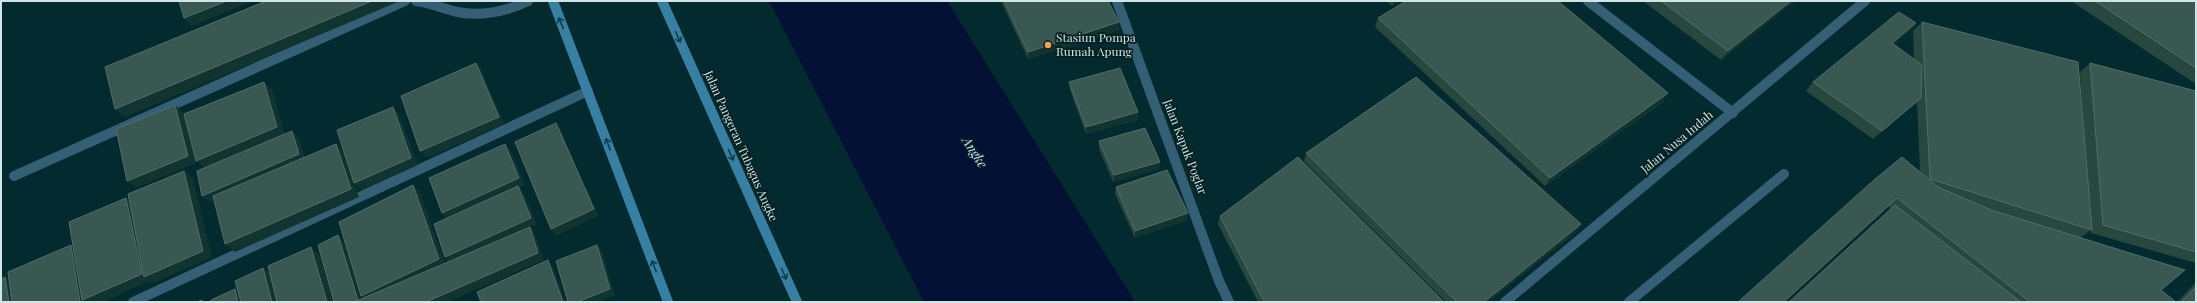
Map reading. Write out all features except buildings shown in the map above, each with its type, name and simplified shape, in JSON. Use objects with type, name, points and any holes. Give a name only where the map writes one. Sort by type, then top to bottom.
[{"type":"main road","points":[[553,1],[668,302]]},
{"type":"main road","name":"Jalan Pangeran Tubagus Angke","points":[[662,1],[797,302]]},
{"type":"street","points":[[14,176],[405,1]]},
{"type":"street","points":[[416,1],[430,2],[459,12],[476,14],[521,5],[528,1]]},
{"type":"street","name":"Jalan Kapuk Poglar","points":[[1117,1],[1219,281],[1229,302]]},
{"type":"street","points":[[1588,1],[1733,113]]},
{"type":"street","name":"Jalan Nusa Indah","points":[[1505,302],[1733,113],[1865,1]]},
{"type":"street","points":[[133,302],[588,91]]},
{"type":"street","points":[[1629,302],[1784,174]]},
{"type":"water","name":"Angke","points":[[769,1],[947,1],[1135,302],[924,302]]},
{"type":"place","name":"Stasiun Pompa Rumah Apung","points":[[1048,45]]}]
